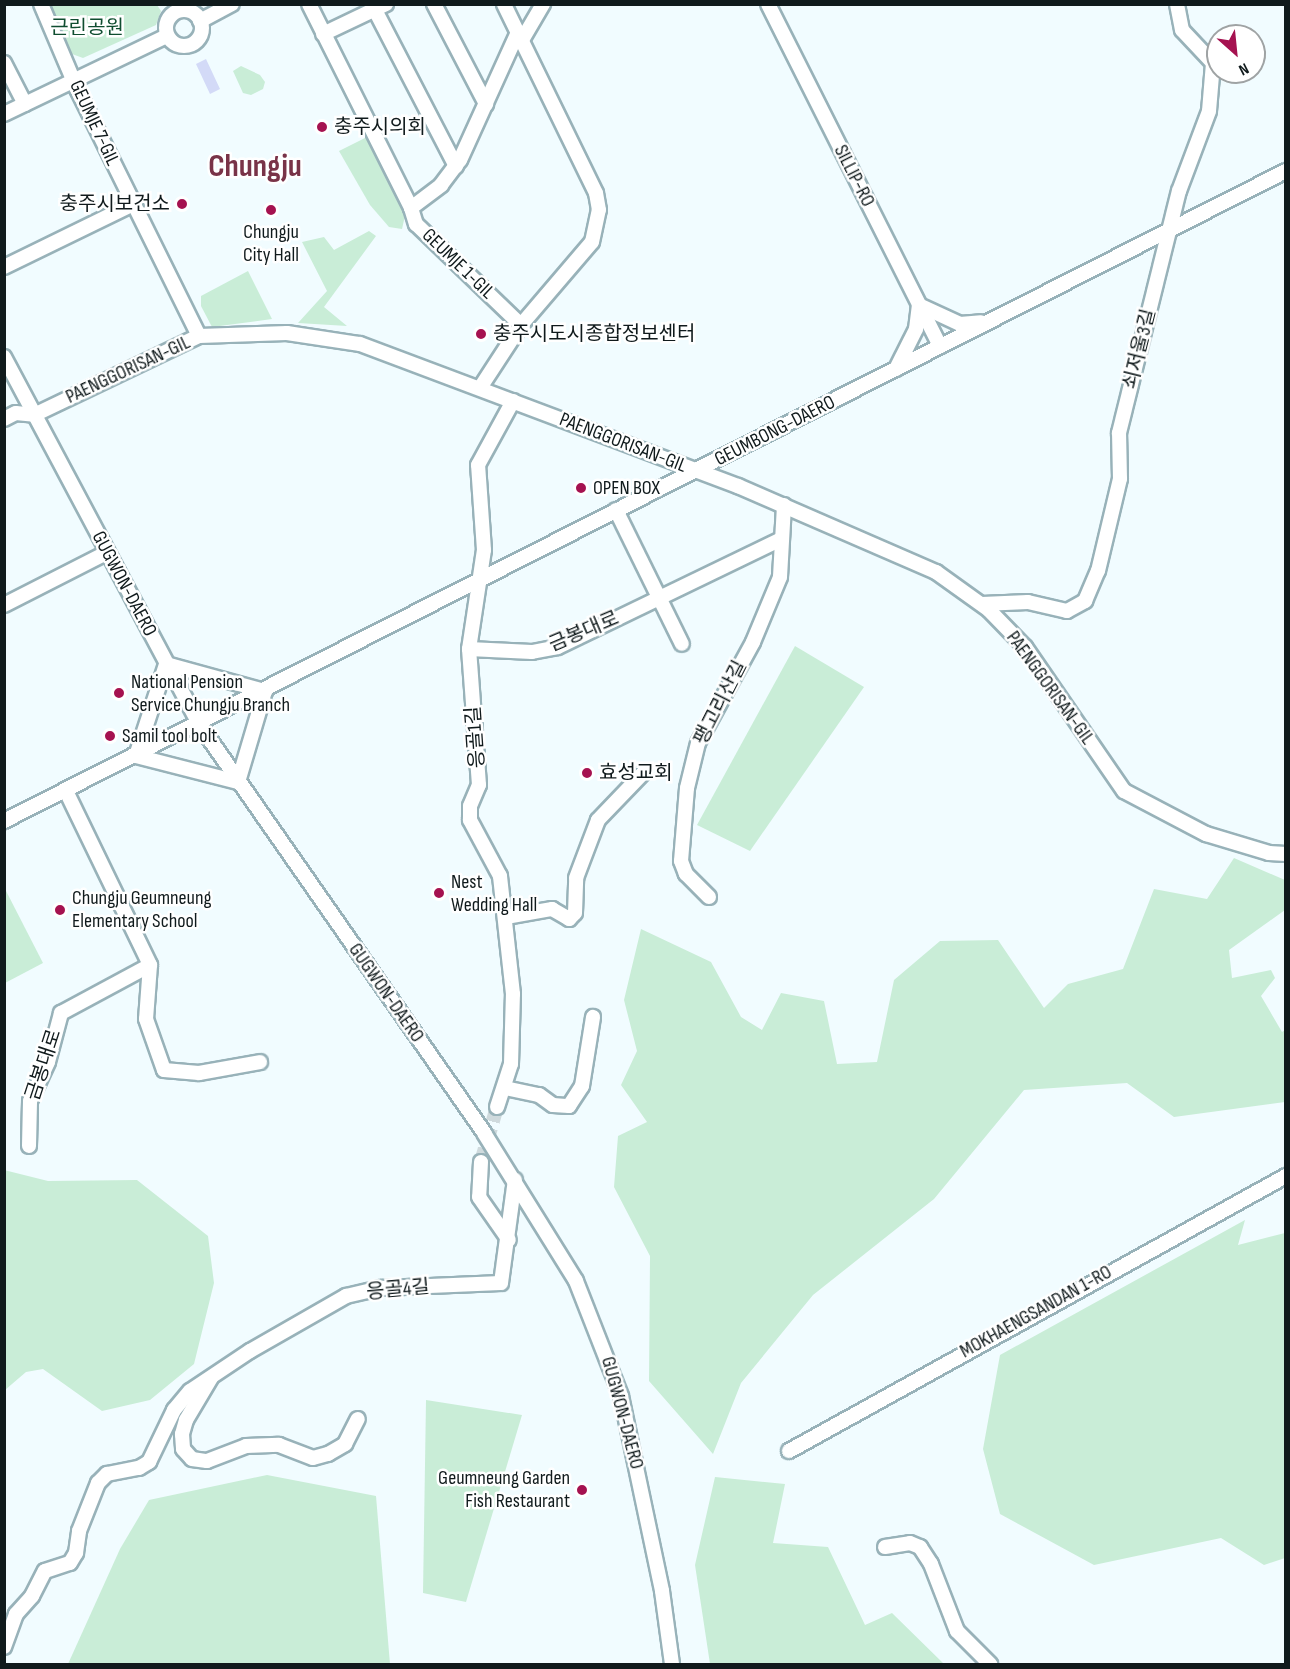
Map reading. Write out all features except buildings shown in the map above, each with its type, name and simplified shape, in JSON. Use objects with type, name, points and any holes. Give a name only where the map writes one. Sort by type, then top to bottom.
[{"type":"street","name":"GEUMJE 7-GIL","points":[[41,4],[73,80],[199,336]]},
{"type":"street","points":[[200,21],[232,4]]},
{"type":"street","name":"GEUMJE 1-GIL","points":[[309,4],[411,208],[416,224],[521,325]]},
{"type":"street","points":[[434,4],[486,104]]},
{"type":"street","points":[[480,388],[521,325],[592,242],[599,210],[596,193],[504,4]]},
{"type":"street","points":[[411,208],[441,185],[456,166],[520,36],[543,4]]},
{"type":"street","name":"SILLIP-RO","points":[[768,4],[940,346]]},
{"type":"street","name":"쇠저울3길","points":[[982,604],[1028,602],[1067,611],[1085,601],[1098,571],[1120,479],[1119,433],[1172,229],[1179,191],[1209,111],[1213,63],[1202,47],[1182,30],[1177,4]]},
{"type":"street","points":[[323,34],[380,7],[456,166]]},
{"type":"street","points":[[174,9],[195,14],[200,21],[200,35],[193,44],[175,45],[167,36],[166,24],[174,9]]},
{"type":"street","points":[[4,114],[167,36]]},
{"type":"street","points":[[4,63],[25,104]]},
{"type":"street","name":"GEUMBONG-DAERO","points":[[265,691],[478,579],[697,471],[1286,171]]},
{"type":"street","points":[[4,267],[133,204]]},
{"type":"street","points":[[896,369],[916,329],[919,305],[960,324],[989,322]]},
{"type":"street","name":"PAENGGORISAN-GIL","points":[[4,419],[16,413],[34,415],[199,336],[262,332],[323,336],[360,344],[784,505],[907,557],[936,572],[982,604],[1024,647],[1124,791],[1206,834],[1286,854]]},
{"type":"street","name":"GUGWON-DAERO","points":[[4,357],[106,553],[199,724],[514,1180],[576,1281],[621,1396],[662,1592],[672,1665]]},
{"type":"street","name":"응골1길","points":[[497,1107],[511,1064],[513,994],[500,876],[470,820],[470,806],[479,785],[469,649],[484,550],[478,465],[513,401]]},
{"type":"street","name":"팽고리산길","points":[[709,897],[686,874],[681,861],[687,788],[699,743],[753,642],[780,577],[784,505]]},
{"type":"street","points":[[616,510],[682,644]]},
{"type":"street","name":"금봉대로","points":[[469,649],[532,652],[558,647],[781,539]]},
{"type":"street","points":[[4,604],[106,553]]},
{"type":"street","points":[[136,756],[166,664],[265,691]]},
{"type":"street","points":[[4,821],[265,691]]},
{"type":"street","points":[[136,756],[238,782],[265,691]]},
{"type":"street","points":[[506,918],[552,909],[569,919],[575,913],[576,878],[598,820],[643,773]]},
{"type":"street","points":[[66,791],[150,965],[146,1018],[164,1070],[221,1071],[260,1062]]},
{"type":"street","name":"금봉대로","points":[[29,1146],[30,1101],[48,1062],[61,1013],[150,965]]},
{"type":"street","points":[[505,1088],[539,1095],[553,1105],[569,1106],[582,1086],[593,1017]]},
{"type":"street","points":[[481,1162],[479,1197],[508,1240]]},
{"type":"street","name":"MOKHAENGSANDAN 1-RO","points":[[789,1450],[1286,1176]]},
{"type":"street","name":"응골4길","points":[[4,1647],[16,1614],[32,1596],[45,1571],[70,1563],[76,1553],[79,1532],[98,1483],[107,1474],[139,1468],[149,1462],[174,1410],[190,1391],[346,1296],[382,1288],[501,1284],[514,1180]]},
{"type":"street","name":"응골4길","points":[[212,1376],[186,1420],[182,1434],[183,1449],[192,1460],[207,1461],[246,1446],[279,1445],[313,1458],[328,1454],[345,1444],[358,1419]]},
{"type":"street","points":[[885,1547],[910,1543],[920,1547],[931,1564],[957,1631],[990,1665]]},
{"type":"green space","name":"근린공원","points":[[48,5],[157,5],[161,11],[156,25],[83,58],[72,54]]},
{"type":"green space","points":[[241,66],[260,75],[265,82],[263,89],[251,95],[243,93],[233,71]]},
{"type":"green space","points":[[371,135],[407,207],[402,229],[389,227],[370,205],[339,151]]},
{"type":"green space","points":[[369,231],[376,236],[324,307],[347,326],[298,323],[327,291],[302,242],[324,237],[334,250]]},
{"type":"green space","points":[[248,271],[272,319],[212,327],[201,306],[201,296]]},
{"type":"green space","points":[[795,646],[864,687],[750,851],[697,825]]},
{"type":"green space","points":[[1234,858],[1285,880],[1285,910],[1229,950],[1232,978],[1271,970],[1275,978],[1261,996],[1282,1032],[1285,1030],[1285,1102],[1174,1117],[1127,1083],[1024,1090],[934,1199],[813,1295],[741,1383],[713,1454],[649,1381],[650,1256],[614,1187],[618,1136],[647,1122],[621,1085],[637,1051],[624,1000],[641,929],[711,962],[741,1017],[762,1030],[781,993],[824,1001],[837,1064],[877,1062],[894,980],[940,941],[998,940],[1044,1008],[1068,984],[1123,969],[1154,889],[1207,899]]},
{"type":"green space","points":[[4,887],[43,963],[5,983],[4,983]]},
{"type":"green space","points":[[4,1170],[48,1181],[137,1180],[208,1236],[214,1283],[194,1364],[150,1400],[102,1411],[43,1369],[26,1372],[5,1390]]},
{"type":"green space","points":[[1245,1220],[1238,1245],[1285,1233],[1285,1558],[1264,1565],[1221,1538],[1094,1565],[1000,1514],[983,1449],[1000,1355]]},
{"type":"green space","points":[[426,1400],[522,1415],[466,1602],[423,1593]]},
{"type":"green space","points":[[267,1475],[376,1496],[390,1664],[68,1664],[120,1549],[149,1500]]},
{"type":"green space","points":[[715,1477],[785,1484],[773,1543],[828,1547],[865,1625],[892,1613],[944,1664],[710,1664],[695,1565]]},
{"type":"water","points":[[206,59],[220,89],[210,94],[196,64]]},
{"type":"tunnel","points":[[481,1162],[497,1107]]},
{"type":"place","name":"충주시의회","points":[[322,127]]},
{"type":"place","name":"충주시보건소","points":[[182,204]]},
{"type":"place","name":"Chungju City Hall","points":[[271,210]]},
{"type":"place","name":"충주시도시종합정보센터","points":[[481,334]]},
{"type":"place","name":"OPEN BOX","points":[[581,488]]},
{"type":"place","name":"National Pension Service Chungju Branch","points":[[119,693]]},
{"type":"place","name":"Samil tool bolt","points":[[110,736]]},
{"type":"place","name":"효성교회","points":[[587,773]]},
{"type":"place","name":"Nest Wedding Hall","points":[[439,893]]},
{"type":"place","name":"Chungju Geumneung Elementary School","points":[[60,910]]},
{"type":"place","name":"Geumneung Garden Fish Restaurant","points":[[582,1490]]},
{"type":"district","name":"Chungju","points":[[255,167]]}]
